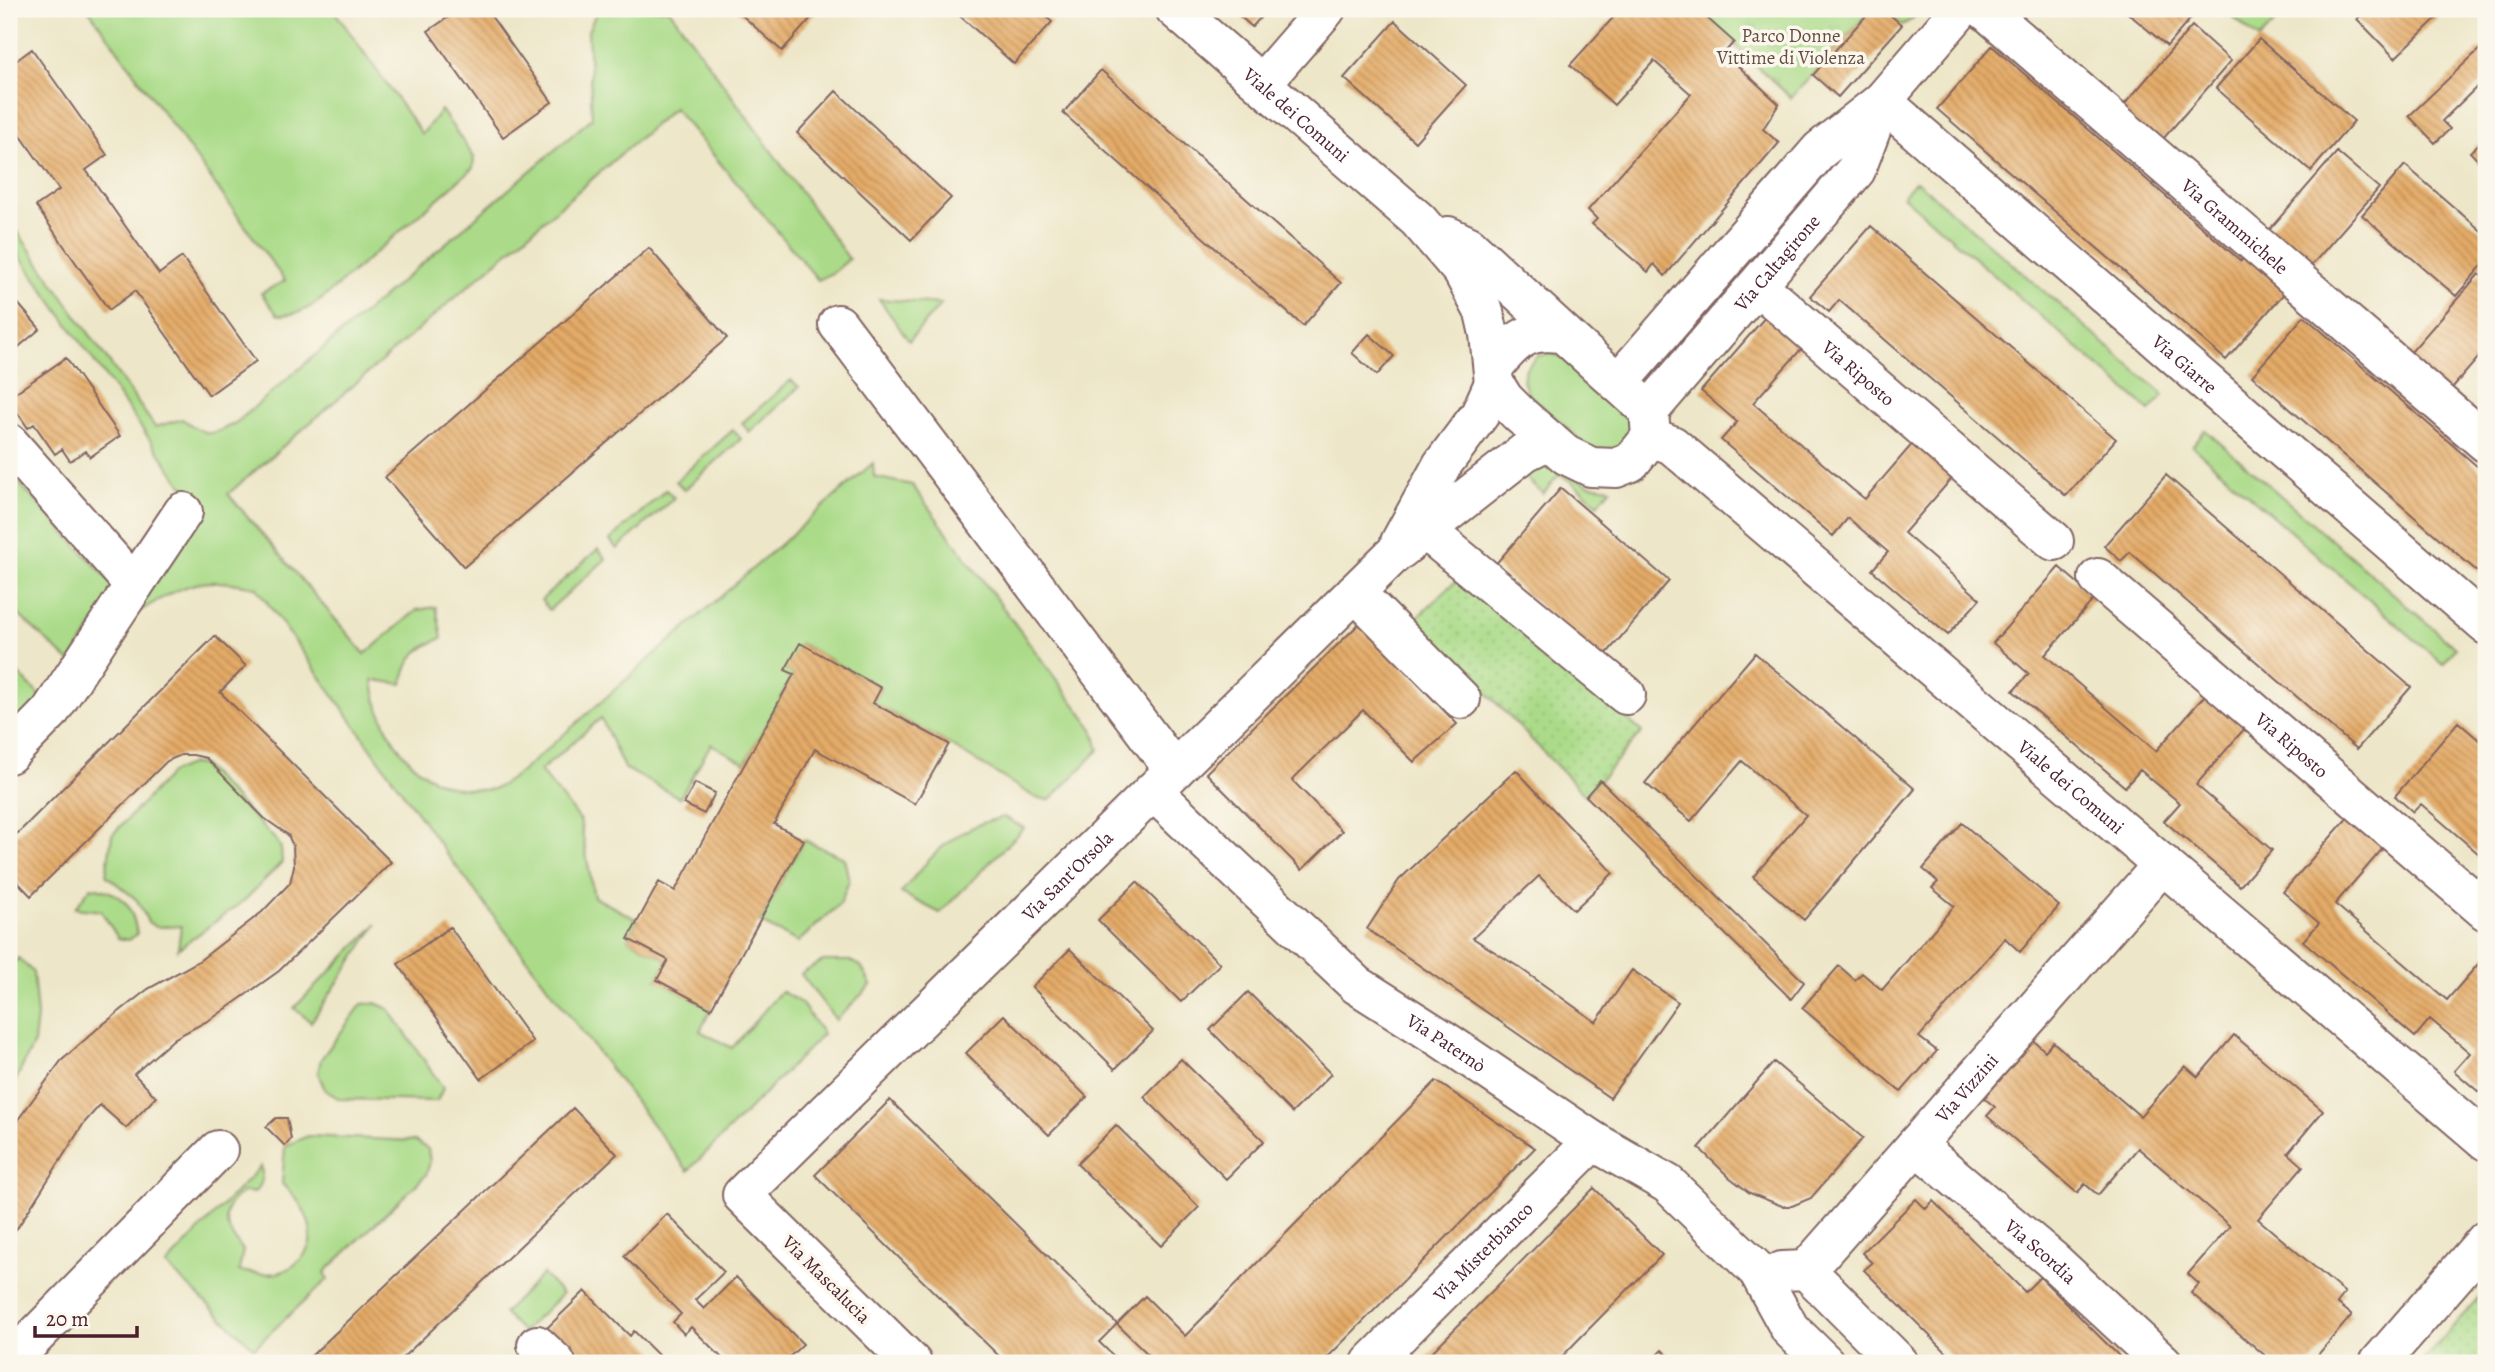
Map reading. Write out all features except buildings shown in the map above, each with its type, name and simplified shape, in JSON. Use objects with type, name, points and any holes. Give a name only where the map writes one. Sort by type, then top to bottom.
[{"type":"street","name":"Viale dei Comuni","points":[[1175,9],[1418,220],[1469,246],[1618,383],[1650,424],[1672,445],[2486,1141]]},
{"type":"street","points":[[1262,83],[1326,9]]},
{"type":"street","name":"Via Caltagirone","points":[[1618,383],[1820,150],[1882,101],[1961,9]]},
{"type":"street","name":"Via Grammichele","points":[[2003,15],[2486,443]]},
{"type":"street","name":"Via Caltagirone","points":[[1494,376],[1512,407],[1566,455],[1591,467],[1616,468],[1631,462],[1650,424],[1758,286],[1856,170],[1882,101]]},
{"type":"street","name":"Via Giarre","points":[[1882,101],[2486,625]]},
{"type":"street","points":[[1418,220],[1462,271],[1484,312],[1494,376]]},
{"type":"street","name":"Via Riposto","points":[[1758,286],[2054,541]]},
{"type":"street","name":"Via Paternò","points":[[838,324],[1164,781],[1357,985],[1593,1141],[1668,1184],[1758,1271],[1790,1329],[1825,1363]]},
{"type":"street","points":[[1564,334],[1546,331],[1522,337],[1507,351],[1494,376],[1480,414],[1442,465],[1420,525],[1626,695]]},
{"type":"street","name":"Via Sant'Orsola","points":[[742,1195],[1392,556],[1420,525],[1525,452],[1549,440]]},
{"type":"street","points":[[9,443],[134,586]]},
{"type":"street","points":[[9,754],[50,712],[183,512]]},
{"type":"street","name":"Via Riposto","points":[[2098,578],[2486,911]]},
{"type":"street","points":[[1355,592],[1461,699]]},
{"type":"street","name":"Via Vizzini","points":[[1806,1270],[2163,864]]},
{"type":"street","name":"Via Misterbianco","points":[[1371,1363],[1593,1141]]},
{"type":"street","name":"Via Scordia","points":[[1916,1145],[2051,1259],[2163,1363]]},
{"type":"street","points":[[9,1363],[218,1150]]},
{"type":"street","name":"Via Mascalucia","points":[[742,1195],[912,1363]]},
{"type":"street","points":[[2379,1363],[2486,1240]]},
{"type":"street","points":[[1758,1271],[1806,1270],[1899,1363]]},
{"type":"green space","points":[[88,9],[333,9],[422,134],[441,110],[474,157],[473,168],[322,299],[302,311],[278,315],[261,293],[285,281]]},
{"type":"green space","points":[[598,9],[669,9],[849,259],[834,272],[818,280],[674,108],[228,494],[365,654],[417,610],[436,607],[442,638],[415,655],[407,667],[402,684],[373,680],[383,719],[403,754],[417,768],[452,786],[491,790],[500,786],[521,772],[873,463],[874,477],[912,485],[1093,729],[1099,750],[1050,800],[1036,798],[949,744],[873,703],[881,688],[800,643],[786,670],[794,674],[745,763],[711,744],[680,798],[624,768],[601,718],[540,771],[580,820],[594,897],[638,920],[628,939],[668,960],[657,979],[711,1009],[700,1031],[732,1048],[781,991],[801,1003],[823,1034],[688,1171],[446,853],[256,587],[222,582],[192,585],[169,594],[125,620],[199,509],[9,241],[9,220],[155,427],[182,419],[204,432],[220,430],[237,422],[592,118],[588,31]]},
{"type":"green space","name":"Parco Donne Vittime di Violenza","points":[[1697,9],[1872,9],[1791,98]]},
{"type":"green space","name":"Parco Donne Vittime di Violenza","points":[[1883,9],[1922,9],[1902,25]]},
{"type":"green space","points":[[2224,9],[2288,9],[2259,39]]},
{"type":"green space","points":[[1916,181],[2164,395],[2150,411],[1903,196]]},
{"type":"green space","points":[[879,299],[941,304],[909,341]]},
{"type":"green space","points":[[1550,353],[1562,357],[1620,407],[1631,423],[1632,433],[1620,447],[1609,453],[1593,451],[1528,394],[1523,380],[1526,368],[1538,356]]},
{"type":"green space","points":[[791,380],[799,387],[749,432],[742,423]]},
{"type":"green space","points":[[733,430],[741,439],[684,490],[676,481]]},
{"type":"green space","points":[[2205,430],[2456,648],[2443,664],[2192,446]]},
{"type":"green space","points":[[1538,462],[1548,462],[1589,485],[1611,488],[1598,504],[1560,475],[1543,494],[1523,475]]},
{"type":"green space","points":[[9,472],[117,589],[70,662],[9,606]]},
{"type":"green space","points":[[666,490],[674,498],[617,549],[610,540]]},
{"type":"green space","points":[[598,549],[606,559],[549,610],[541,600]]},
{"type":"green space","points":[[1462,575],[1642,732],[1586,796],[1415,619]]},
{"type":"green space","points":[[9,664],[45,701],[9,738]]},
{"type":"green space","points":[[192,764],[202,765],[277,841],[281,848],[282,862],[246,899],[178,949],[181,926],[156,927],[148,922],[137,900],[106,875],[112,835],[172,772]]},
{"type":"green space","points":[[1004,817],[1024,828],[940,913],[901,893],[945,844],[971,828]]},
{"type":"green space","points":[[804,840],[844,858],[849,881],[840,904],[798,942],[759,922]]},
{"type":"green space","points":[[91,887],[111,892],[124,901],[132,914],[137,934],[129,940],[118,938],[101,911],[75,908]]},
{"type":"green space","points":[[377,924],[311,1022],[294,1008]]},
{"type":"green space","points":[[18,958],[33,972],[37,1016],[34,1043],[9,1094],[9,968]]},
{"type":"green space","points":[[823,961],[850,961],[861,966],[871,985],[836,1020],[801,974]]},
{"type":"green space","points":[[375,1003],[389,1009],[443,1088],[437,1101],[340,1099],[325,1090],[318,1073],[321,1059],[362,1004]]},
{"type":"green space","points":[[308,1136],[415,1141],[428,1149],[430,1162],[426,1175],[325,1272],[328,1279],[254,1348],[166,1265],[261,1166],[259,1188],[253,1193],[245,1191],[226,1212],[228,1227],[243,1250],[239,1271],[277,1273],[298,1262],[307,1251],[310,1230],[308,1220],[297,1200],[282,1184],[285,1146]]},
{"type":"green space","points":[[543,1274],[562,1294],[523,1332],[504,1313]]},
{"type":"green space","points":[[2486,1289],[2486,1363],[2421,1363]]}]
